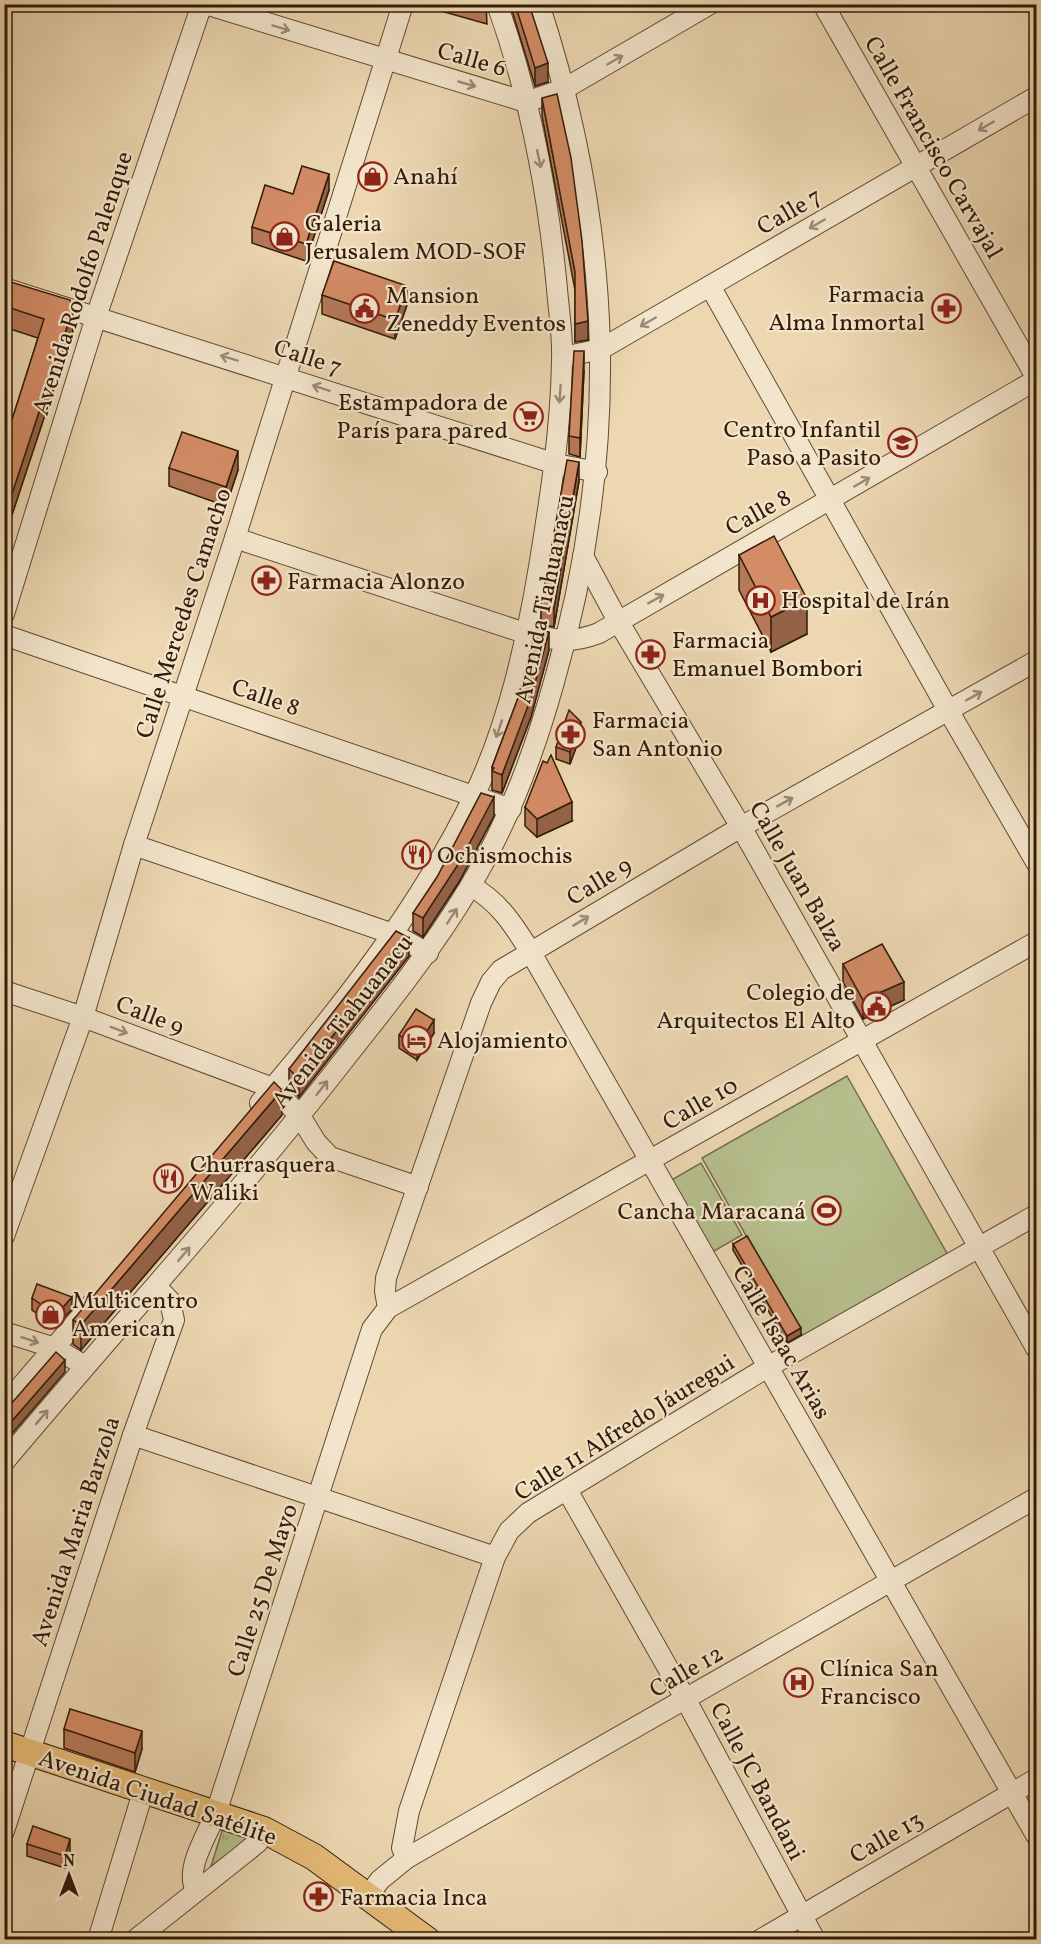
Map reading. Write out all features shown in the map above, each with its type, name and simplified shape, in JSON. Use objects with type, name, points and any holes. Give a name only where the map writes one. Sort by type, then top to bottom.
[{"type":"main road","name":"Avenida Ciudad Satélite","points":[[4,1744],[264,1830],[314,1857],[427,1940]]},
{"type":"street","name":"Calle 6","points":[[203,4],[526,102],[564,90],[710,4]]},
{"type":"street","name":"Avenida Rodolfo Palenque","points":[[4,614],[96,317],[203,4]]},
{"type":"street","name":"Calle Mercedes Camacho","points":[[4,1236],[83,1017],[134,845],[235,538],[404,4]]},
{"type":"street","name":"Avenida Tiahuanacu","points":[[250,1115],[393,934],[474,795],[500,726],[528,634],[556,464],[563,357],[544,182],[526,102],[497,4]]},
{"type":"street","name":"Avenida Tiahuanacu","points":[[4,1462],[300,1116],[428,953],[471,886],[510,809],[539,736],[566,641],[597,472],[601,406],[601,350],[592,231],[564,90],[539,4]]},
{"type":"street","name":"Calle Francisco Carvajal","points":[[823,4],[1036,378]]},
{"type":"street","name":"Calle 7","points":[[563,357],[601,350],[1036,97]]},
{"type":"street","points":[[710,286],[1036,862]]},
{"type":"street","name":"Calle 7","points":[[4,288],[556,464],[597,472]]},
{"type":"street","name":"Calle 8","points":[[235,538],[528,634],[566,641],[581,640],[830,501],[1036,378]]},
{"type":"street","name":"Calle Juan Balza","points":[[583,556],[618,621],[741,827],[1036,1348]]},
{"type":"street","name":"Calle 8","points":[[4,635],[510,809]]},
{"type":"street","name":"Calle 9","points":[[388,1308],[385,1292],[386,1278],[481,1003],[491,982],[501,970],[741,827],[1036,661]]},
{"type":"street","points":[[134,845],[393,934],[428,953]]},
{"type":"street","name":"Calle Isaac Arias","points":[[471,886],[490,896],[501,907],[530,951],[766,1368],[1036,1835]]},
{"type":"street","name":"Calle 10","points":[[388,1308],[1036,942]]},
{"type":"street","name":"Calle 9","points":[[4,991],[83,1017],[273,1088],[300,1116],[316,1142],[330,1157],[418,1187]]},
{"type":"street","name":"Calle 11 Alfredo Jáuregui","points":[[406,1858],[402,1848],[404,1830],[495,1557],[509,1531],[528,1513],[766,1368],[1036,1215]]},
{"type":"street","name":"Avenida Maria Barzola","points":[[4,1831],[133,1436],[174,1320],[171,1301],[156,1286]]},
{"type":"street","points":[[4,1406],[100,1294]]},
{"type":"street","name":"Calle 25 De Mayo","points":[[196,1890],[192,1883],[192,1871],[216,1813],[372,1329],[388,1308]]},
{"type":"street","points":[[4,1332],[54,1348],[85,1366]]},
{"type":"street","points":[[133,1436],[495,1557]]},
{"type":"street","name":"Calle JC Bandani","points":[[567,1490],[686,1700],[815,1940]]},
{"type":"street","name":"Calle 12","points":[[367,1897],[380,1880],[406,1858],[891,1583],[1036,1498]]},
{"type":"street","name":"Calle 13","points":[[760,1940],[1036,1779]]},
{"type":"street","points":[[99,1940],[144,1789]]},
{"type":"street","points":[[135,1940],[258,1842],[264,1830]]},
{"type":"green space","name":"Cancha Maracaná","points":[[847,1076],[953,1264],[808,1345],[702,1158]]},
{"type":"green space","points":[[701,1163],[742,1235],[709,1254],[668,1182]]},
{"type":"green space","points":[[223,1828],[249,1839],[211,1866]]},
{"type":"building","points":[[515,4],[529,4],[548,63],[535,68]]},
{"type":"building","points":[[557,94],[571,158],[582,241],[588,321],[575,324],[575,272],[542,98]]},
{"type":"building","points":[[302,166],[329,174],[306,244],[252,227],[265,185],[293,194]]},
{"type":"building","points":[[334,261],[407,286],[395,320],[322,295]]},
{"type":"building","points":[[4,280],[70,300],[73,309],[4,518],[4,445],[44,319],[4,306]]},
{"type":"building","points":[[574,351],[584,351],[580,438],[569,436]]},
{"type":"building","points":[[182,432],[238,451],[226,487],[169,468]]},
{"type":"building","points":[[567,460],[579,462],[554,608],[541,606]]},
{"type":"building","points":[[774,536],[807,599],[771,617],[739,555]]},
{"type":"building","points":[[536,629],[549,632],[531,698],[502,775],[492,771],[494,768],[492,767],[518,698]]},
{"type":"building","points":[[569,710],[581,722],[570,752],[556,747]]},
{"type":"building","points":[[551,755],[572,802],[537,819],[525,807],[543,761],[547,763]]},
{"type":"building","points":[[481,793],[494,797],[459,863],[423,918],[413,913],[437,877]]},
{"type":"building","points":[[396,931],[409,938],[299,1079],[289,1069]]},
{"type":"building","points":[[882,944],[904,982],[863,1000],[843,964]]},
{"type":"building","points":[[416,1009],[434,1020],[417,1047],[399,1035]]},
{"type":"building","points":[[274,1082],[282,1090],[81,1325],[73,1320]]},
{"type":"building","points":[[747,1236],[801,1328],[787,1336],[733,1244]]},
{"type":"building","points":[[37,1284],[72,1297],[56,1315],[32,1298]]},
{"type":"building","points":[[56,1352],[65,1360],[4,1430],[4,1412]]},
{"type":"building","points":[[70,1709],[142,1731],[135,1753],[64,1729]]},
{"type":"building","points":[[33,1826],[70,1839],[65,1856],[27,1844]]},
{"type":"place","name":"Anahí","points":[[372,176]]},
{"type":"place","name":"Galeria Jerusalem MOD-SOF","points":[[284,237]]},
{"type":"place","name":"Farmacia Alma Inmortal","points":[[946,308]]},
{"type":"place","name":"Mansion Zeneddy Eventos","points":[[365,309]]},
{"type":"place","name":"Estampadora de París para pared","points":[[529,416]]},
{"type":"place","name":"Centro Infantil Paso a Pasito","points":[[902,443]]},
{"type":"place","name":"Farmacia Alonzo","points":[[266,581]]},
{"type":"place","name":"Hospital de Irán","points":[[760,600]]},
{"type":"place","name":"Farmacia Emanuel Bombori","points":[[651,654]]},
{"type":"place","name":"Farmacia San Antonio","points":[[571,734]]},
{"type":"place","name":"Ochismochis","points":[[416,855]]},
{"type":"place","name":"Colegio de Arquitectos El Alto","points":[[876,1006]]},
{"type":"place","name":"Alojamiento","points":[[416,1040]]},
{"type":"place","name":"Churrasquera Waliki","points":[[169,1178]]},
{"type":"place","name":"Cancha Maracaná","points":[[827,1211]]},
{"type":"place","name":"Multicentro American","points":[[51,1314]]},
{"type":"place","name":"Clínica San Francisco","points":[[799,1682]]},
{"type":"place","name":"Farmacia Inca","points":[[319,1897]]}]
